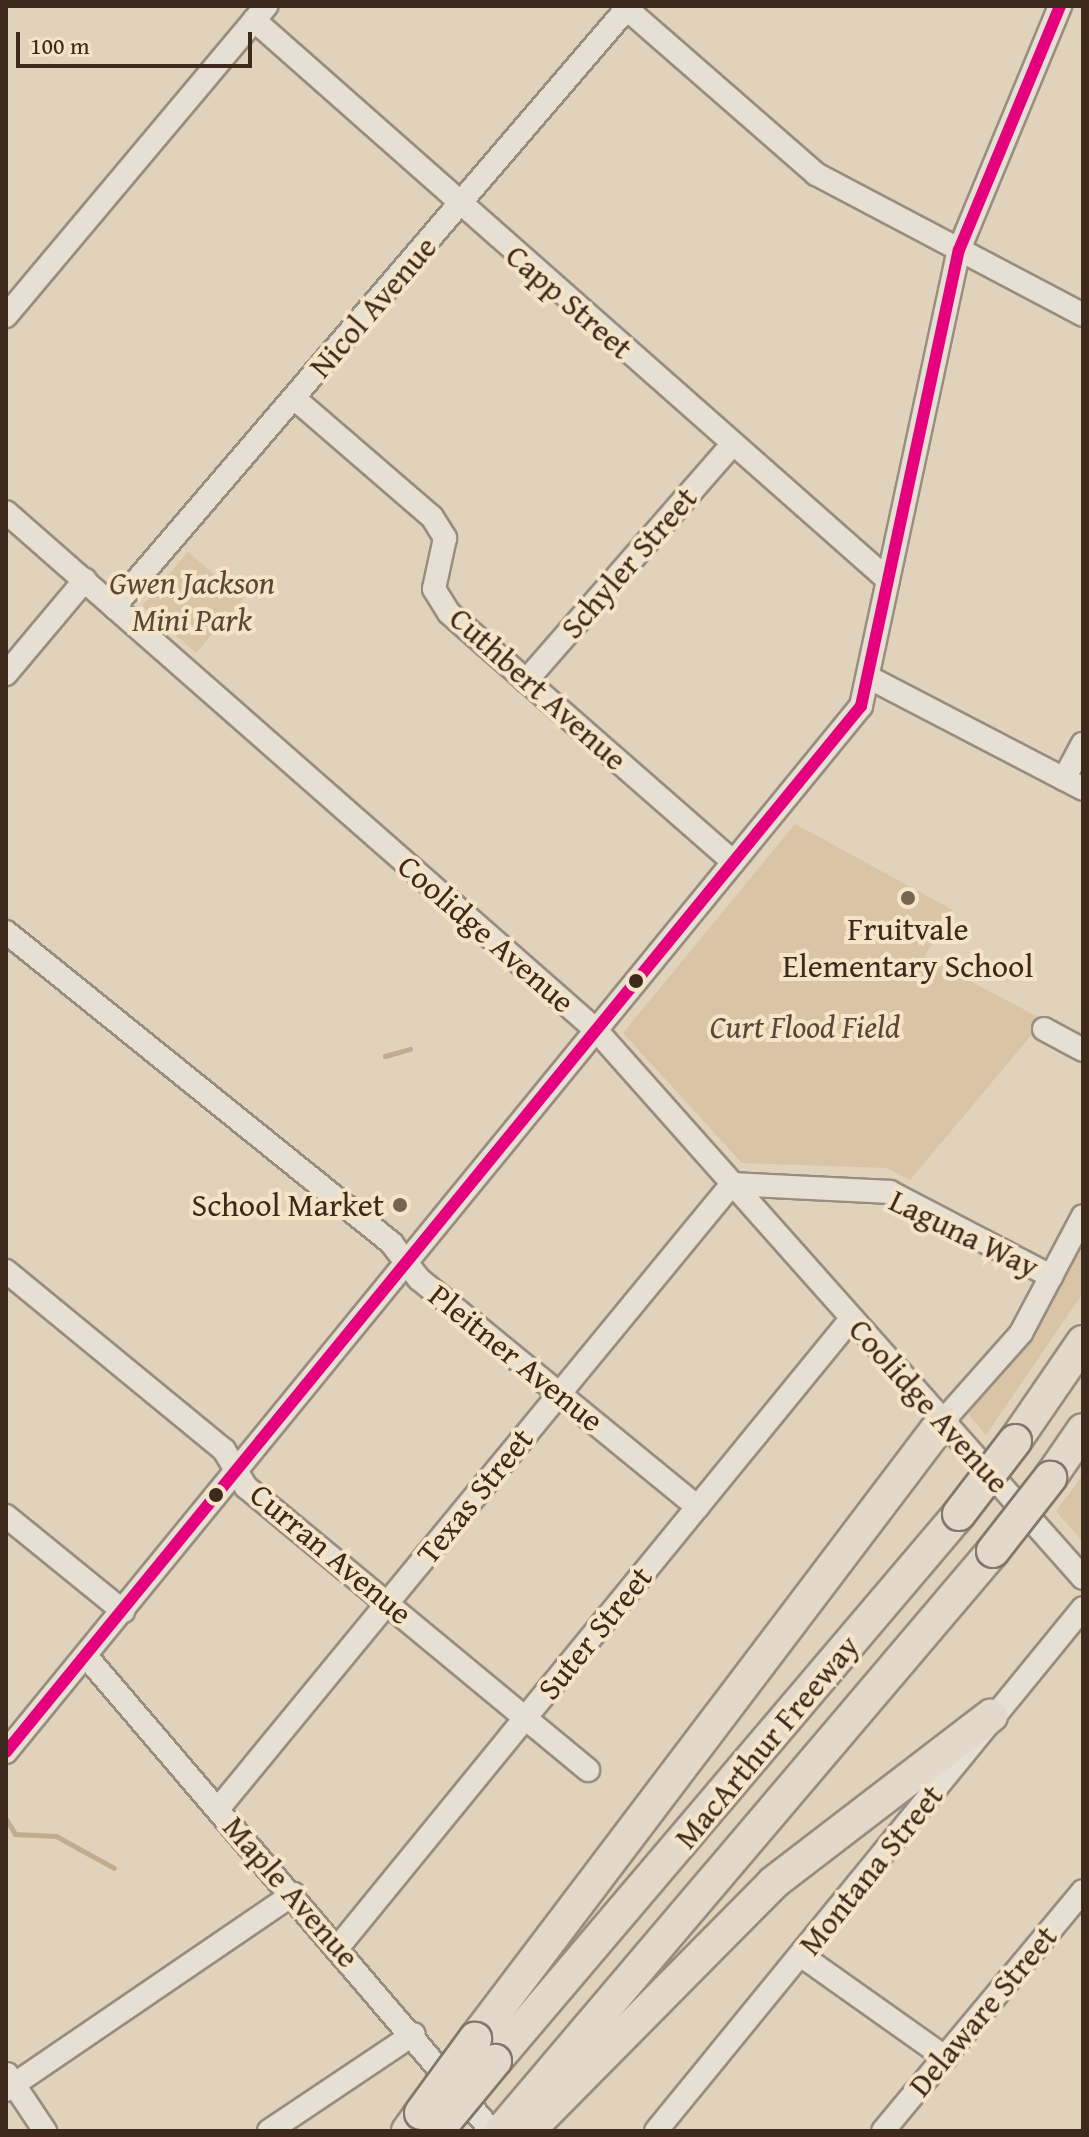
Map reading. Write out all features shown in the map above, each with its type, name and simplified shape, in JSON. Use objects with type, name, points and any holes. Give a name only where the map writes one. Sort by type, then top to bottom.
[{"type":"highway","name":"MacArthur Freeway","points":[[485,2050],[959,1514],[1015,1441],[1083,1342]]},
{"type":"highway","points":[[426,2126],[485,2050],[943,1421]]},
{"type":"highway","name":"MacArthur Freeway","points":[[501,2131],[533,2115],[993,1551],[1083,1430]]},
{"type":"highway","points":[[533,2115],[773,1883],[991,1716]]},
{"type":"street","points":[[6,1752],[861,706],[870,678],[959,250],[1060,6]]},
{"type":"street","points":[[628,7],[816,174],[1083,315]]},
{"type":"street","name":"Nicol Avenue","points":[[114,607],[628,7]]},
{"type":"street","points":[[6,316],[260,13]]},
{"type":"street","name":"Capp Street","points":[[260,13],[459,206],[888,580]]},
{"type":"street","name":"Cuthbert Avenue","points":[[294,398],[432,517],[445,538],[434,589],[449,613],[733,862]]},
{"type":"street","name":"Schyler Street","points":[[526,681],[732,445]]},
{"type":"street","name":"Coolidge Avenue","points":[[6,512],[596,1030],[1083,1578]]},
{"type":"street","points":[[6,674],[85,580]]},
{"type":"street","points":[[870,678],[1074,784],[1083,744]]},
{"type":"street","name":"Pleitner Avenue","points":[[9,941],[405,1261],[559,1394],[698,1507]]},
{"type":"street","points":[[1044,1029],[1083,1050]]},
{"type":"street","name":"Laguna Way","points":[[732,1184],[890,1192],[1051,1276]]},
{"type":"street","name":"Texas Street","points":[[218,1809],[732,1184]]},
{"type":"street","points":[[943,1421],[1021,1333],[1083,1216]]},
{"type":"street","name":"Curran Avenue","points":[[6,1271],[237,1468],[246,1487],[527,1716],[588,1770]]},
{"type":"street","name":"Suter Street","points":[[339,1946],[851,1319]]},
{"type":"street","points":[[6,1516],[123,1611]]},
{"type":"street","name":"Montana Street","points":[[656,2131],[802,1956],[991,1716],[1083,1608]]},
{"type":"street","name":"Maple Avenue","points":[[86,1656],[339,1946],[492,2131]]},
{"type":"street","name":"Delaware Street","points":[[883,2131],[1083,1891]]},
{"type":"street","points":[[45,2131],[9,2083],[293,1894]]},
{"type":"street","points":[[802,1956],[946,2058]]},
{"type":"street","points":[[269,2131],[414,2034]]},
{"type":"green space","name":"Gwen Jackson Mini Park","points":[[188,552],[243,599],[196,653],[142,606]]},
{"type":"green space","name":"Curt Flood Field","points":[[795,824],[953,910],[924,957],[1044,1020],[910,1180],[887,1168],[742,1163],[623,1033]]},
{"type":"green space","points":[[1083,1239],[1083,1293],[986,1435],[964,1409]]},
{"type":"green space","points":[[1083,1475],[1083,1542],[1056,1511]]},
{"type":"waterway","points":[[385,1056],[410,1049]]},
{"type":"waterway","points":[[6,1819],[15,1834],[56,1836],[114,1868]]},
{"type":"transit line","points":[[6,1752],[861,706],[959,250],[1060,6]]},
{"type":"place","name":"Fruitvale Elementary School","points":[[908,898]]},
{"type":"place","name":"School Market","points":[[400,1205]]}]
